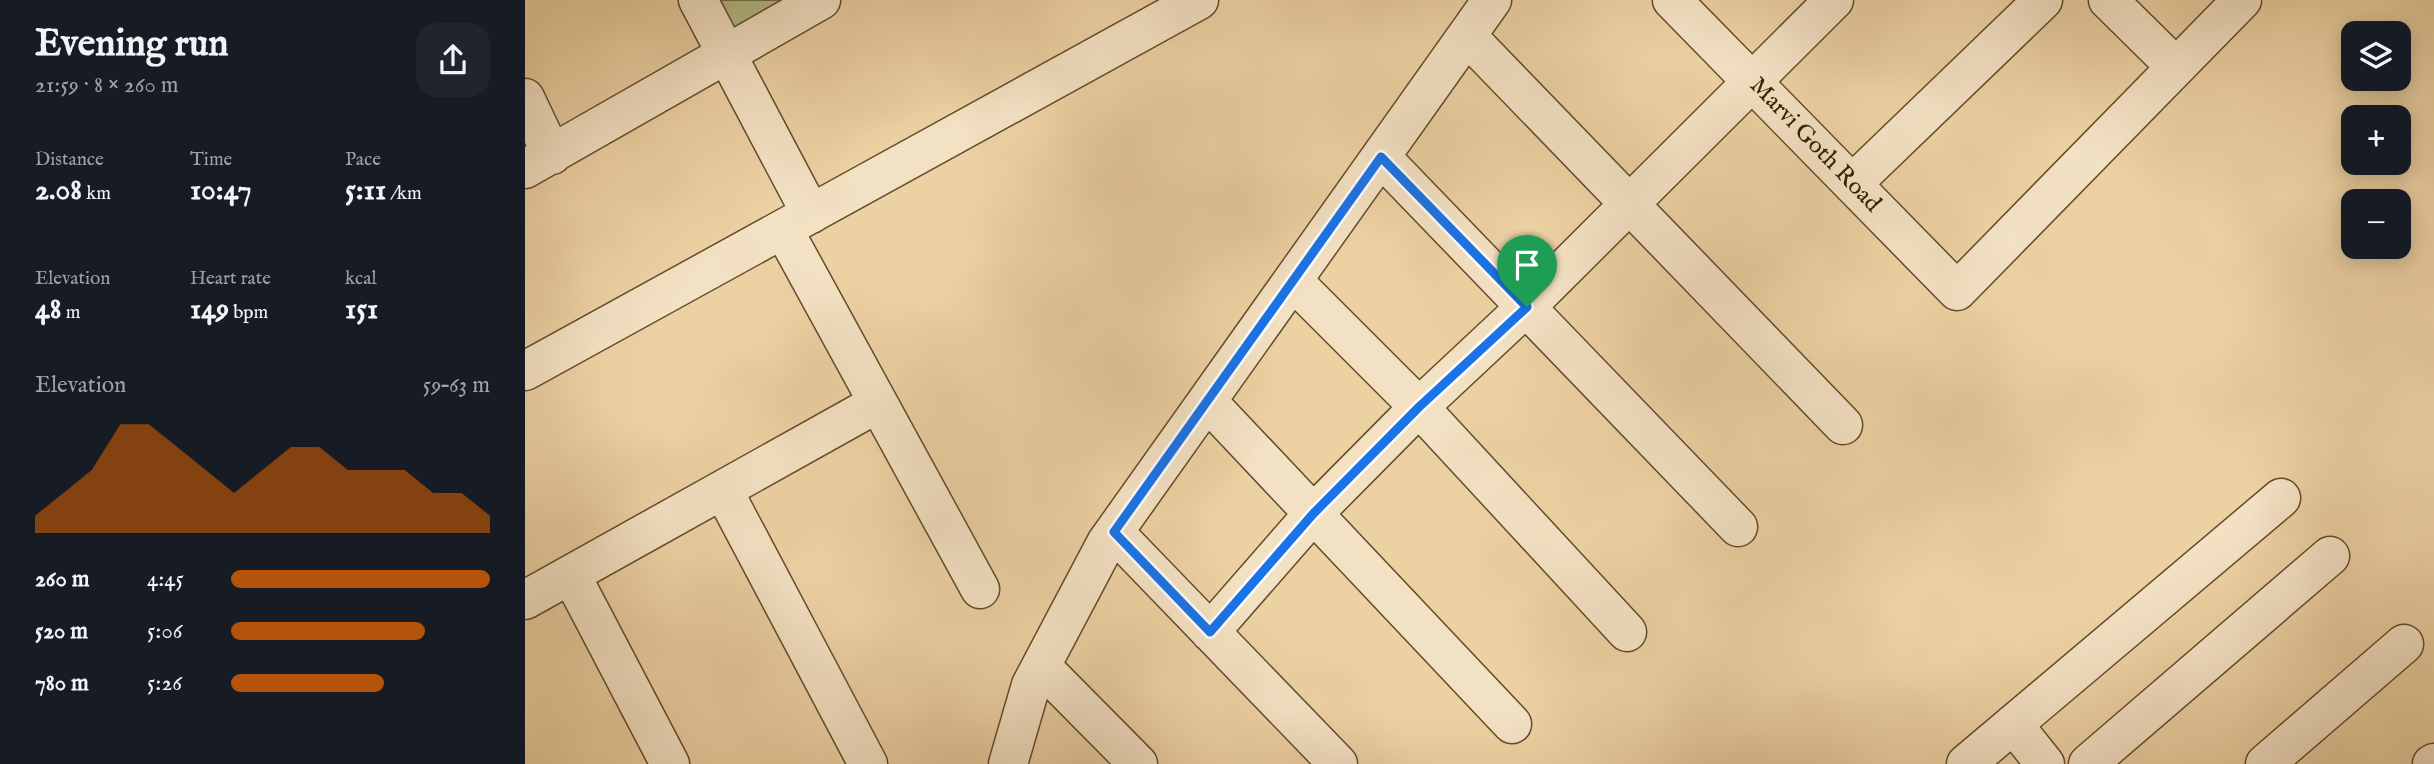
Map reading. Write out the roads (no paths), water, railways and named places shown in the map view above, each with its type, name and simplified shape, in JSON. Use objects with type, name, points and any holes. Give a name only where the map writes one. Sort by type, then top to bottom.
[{"type":"street","points":[[698,0],[727,56],[878,403],[980,589]]},
{"type":"street","points":[[525,98],[539,162],[821,0]]},
{"type":"street","points":[[525,371],[1199,0]]},
{"type":"street","points":[[1008,764],[1031,685],[1114,532],[1492,0]]},
{"type":"street","name":"Marvi Goth Road","points":[[1672,0],[1957,291],[2176,67]]},
{"type":"street","points":[[1210,632],[1313,514],[1419,407],[1527,307],[1834,0]]},
{"type":"street","points":[[1852,184],[2043,0]]},
{"type":"street","points":[[2108,0],[2176,67],[2242,0]]},
{"type":"street","points":[[1467,36],[1843,425]]},
{"type":"street","points":[[1381,157],[1738,527]]},
{"type":"street","points":[[1293,281],[1419,407],[1627,632]]},
{"type":"street","points":[[1207,401],[1512,724]]},
{"type":"street","points":[[525,600],[878,403]]},
{"type":"street","points":[[723,490],[868,764]]},
{"type":"street","points":[[1966,764],[2281,498]]},
{"type":"street","points":[[1114,532],[1338,764]]},
{"type":"street","points":[[2088,764],[2330,556]]},
{"type":"street","points":[[571,575],[670,764]]},
{"type":"street","points":[[2265,764],[2404,644]]},
{"type":"street","points":[[1041,666],[1137,764]]},
{"type":"street","points":[[2013,724],[2045,764]]}]
